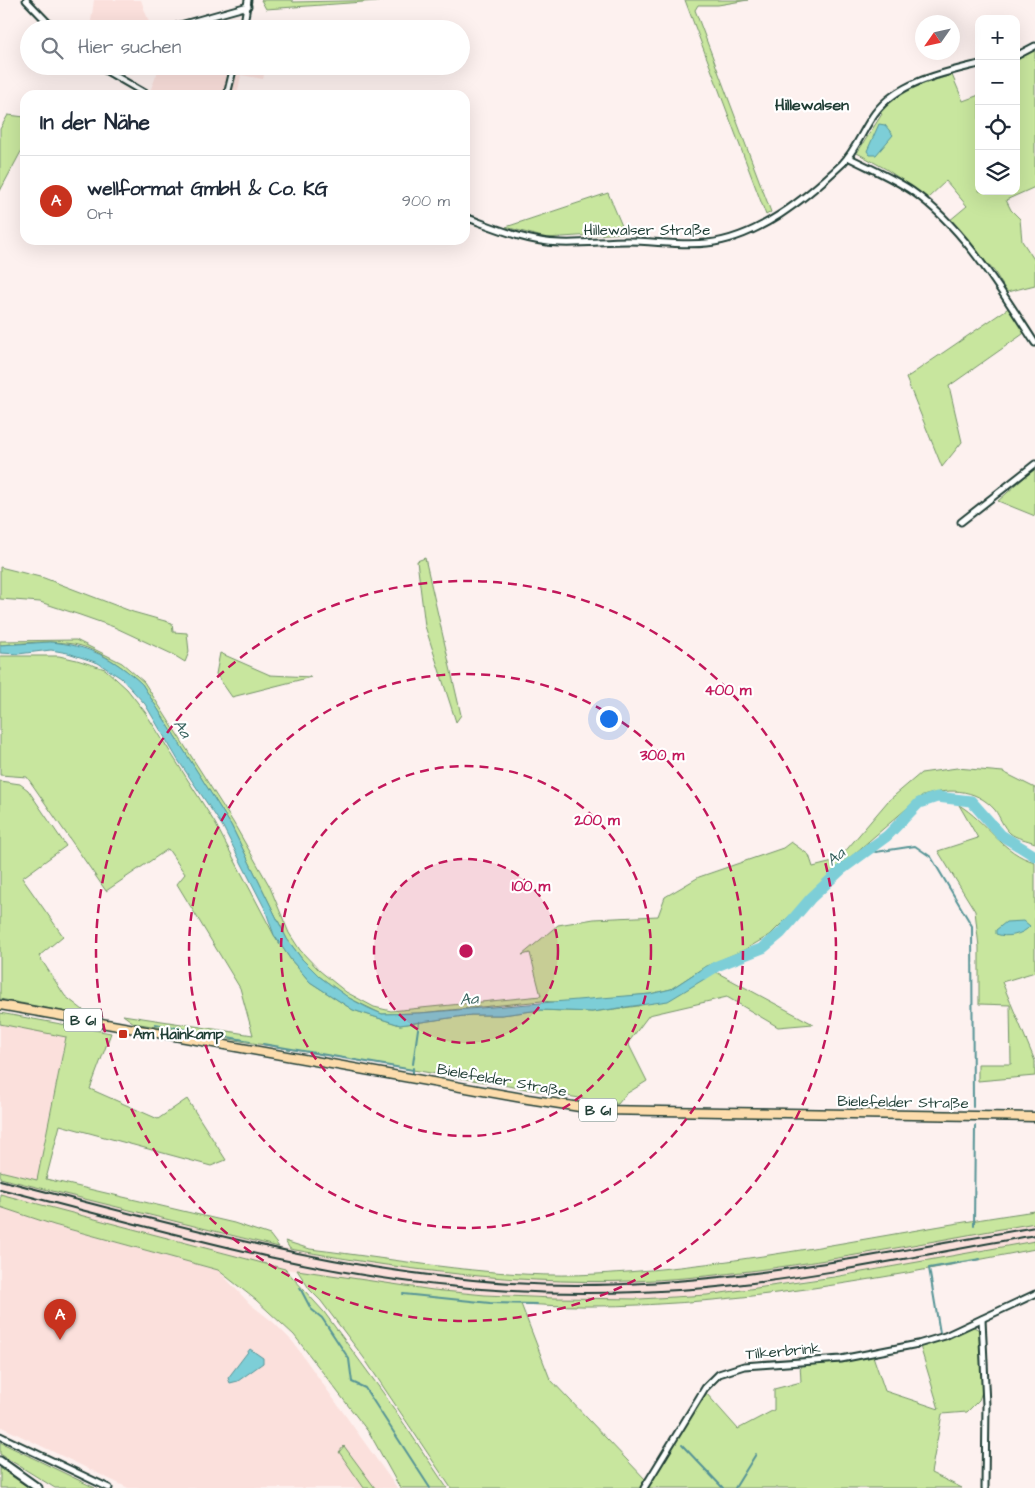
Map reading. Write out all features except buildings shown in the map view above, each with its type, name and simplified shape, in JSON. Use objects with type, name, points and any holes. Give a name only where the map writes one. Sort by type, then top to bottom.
[{"type":"main road","name":"Bielefelder Straße","points":[[0,1005],[592,1109],[659,1112],[1035,1117]]},
{"type":"main road","points":[[0,1461],[38,1488]]},
{"type":"street","points":[[26,0],[46,20]]},
{"type":"street","points":[[34,0],[37,9]]},
{"type":"street","points":[[194,20],[248,3],[245,20]]},
{"type":"street","points":[[1020,54],[1035,46]]},
{"type":"street","name":"Hillewalser Straße","points":[[470,219],[513,235],[553,243],[626,241],[705,244],[718,242],[754,228],[775,217],[814,188],[848,157],[875,113],[893,94],[917,82],[975,65]]},
{"type":"street","points":[[114,75],[139,90]]},
{"type":"street","points":[[228,90],[232,75]]},
{"type":"street","points":[[848,157],[906,187],[922,198],[988,271],[1035,343]]},
{"type":"street","points":[[961,522],[1035,464]]},
{"type":"street","name":"Tilkerbrink","points":[[644,1488],[705,1388],[719,1374],[744,1366],[840,1359],[885,1352],[945,1336],[1035,1294]]},
{"type":"street","points":[[982,1319],[986,1405],[985,1488]]},
{"type":"street","points":[[0,1436],[108,1488]]},
{"type":"shaded area","points":[[94,0],[141,0],[148,20],[91,20]]},
{"type":"shaded area","points":[[156,75],[229,75],[226,90],[151,90]]},
{"type":"shaded area","points":[[234,75],[241,75],[238,90],[231,90]]},
{"type":"shaded area","points":[[241,75],[264,75],[263,79]]},
{"type":"shaded area","points":[[0,1024],[66,1036],[37,1180],[0,1171]]},
{"type":"shaded area","points":[[0,1178],[279,1247],[349,1260],[516,1279],[637,1280],[777,1268],[1035,1223],[1035,1241],[912,1264],[707,1295],[640,1299],[485,1295],[433,1290],[285,1269],[0,1194]]},
{"type":"shaded area","points":[[0,1207],[54,1225],[218,1270],[250,1304],[273,1322],[293,1342],[397,1488],[128,1488],[0,1426]]},
{"type":"green space","points":[[261,0],[292,0],[293,2],[391,0],[266,9]]},
{"type":"green space","points":[[685,0],[748,0],[718,5],[698,5],[695,10],[771,212],[766,215]]},
{"type":"green space","points":[[1035,49],[1035,187],[1020,194],[1020,60],[1020,56]]},
{"type":"green space","points":[[952,75],[963,101],[975,96],[975,195],[1017,195],[1006,200],[1011,210],[1020,219],[1022,241],[1035,261],[1035,285],[1007,292],[994,271],[949,221],[967,206],[946,181],[928,198],[886,169],[857,153],[882,114],[879,112],[886,104],[903,92]]},
{"type":"green space","points":[[8,115],[20,116],[20,153],[0,191],[0,129]]},
{"type":"green space","points":[[608,193],[625,233],[546,238],[506,227]]},
{"type":"green space","points":[[1010,307],[1024,328],[1023,334],[949,386],[962,442],[942,467],[906,378]]},
{"type":"green space","points":[[1035,468],[1035,516],[998,501]]},
{"type":"green space","points":[[425,558],[461,715],[456,722],[425,626],[417,561]]},
{"type":"green space","points":[[0,567],[44,578],[133,612],[172,623],[173,632],[187,633],[189,652],[185,662],[114,627],[80,615],[40,602],[0,599]]},
{"type":"green space","points":[[76,640],[122,663],[144,682],[233,822],[269,885],[289,933],[300,950],[320,971],[346,992],[374,1007],[391,1011],[541,996],[530,953],[522,955],[558,925],[594,919],[658,916],[665,897],[699,877],[783,848],[791,842],[809,855],[813,867],[837,861],[888,801],[921,773],[957,768],[1003,772],[1035,788],[1035,843],[1012,835],[1003,825],[995,810],[978,797],[969,793],[950,791],[930,794],[920,797],[832,873],[770,935],[744,950],[706,966],[671,989],[650,994],[563,1003],[542,1001],[420,1013],[382,1014],[349,998],[320,977],[302,959],[287,939],[231,825],[142,684],[110,659],[82,646],[46,642],[0,645],[0,641]]},
{"type":"green space","points":[[220,653],[270,675],[311,677],[232,697],[216,674]]},
{"type":"green space","points":[[0,656],[59,656],[77,660],[105,669],[127,689],[145,712],[215,823],[274,935],[291,960],[310,982],[353,1010],[400,1025],[471,1015],[502,1015],[540,1010],[592,1012],[638,1006],[716,972],[813,1024],[778,1027],[727,997],[649,1015],[628,1043],[647,1081],[626,1094],[618,1104],[604,1104],[603,1102],[134,1023],[123,1015],[253,1035],[240,988],[177,884],[185,874],[168,849],[106,891],[27,777],[0,775]]},
{"type":"green space","points":[[0,781],[20,784],[28,790],[66,846],[22,878],[63,936],[39,956],[65,996],[83,1012],[77,1014],[0,999]]},
{"type":"green space","points":[[959,805],[1013,852],[1035,862],[1035,972],[1002,982],[1035,1061],[1035,1076],[978,1081],[978,1064],[1011,1064],[1010,1005],[979,1004],[979,947],[975,911],[938,851],[978,838]]},
{"type":"green space","points":[[0,1013],[111,1033],[90,1089],[158,1119],[187,1099],[226,1160],[211,1166],[60,1125],[46,1179],[234,1223],[270,1235],[279,1247],[0,1178],[0,1171],[37,1180],[66,1037],[0,1024]]},
{"type":"green space","points":[[0,1194],[285,1269],[324,1312],[384,1394],[447,1488],[400,1488],[370,1434],[294,1335],[256,1300],[218,1270],[54,1225],[0,1207]]},
{"type":"green space","points":[[1035,1211],[1035,1223],[860,1254],[728,1274],[635,1281],[536,1280],[437,1272],[290,1249],[285,1241],[310,1249],[490,1272],[562,1275],[597,1274],[707,1264]]},
{"type":"green space","points":[[1035,1241],[1035,1249],[909,1273],[780,1293],[650,1305],[585,1306],[521,1304],[550,1379],[646,1480],[641,1488],[451,1488],[364,1358],[321,1301],[310,1290],[297,1270],[433,1290],[485,1295],[640,1299],[707,1295],[834,1277]]},
{"type":"green space","points":[[972,1326],[981,1331],[983,1389],[979,1400],[967,1412],[942,1414],[931,1473],[962,1488],[647,1488],[706,1393],[738,1429],[774,1410],[774,1389],[801,1382],[800,1363],[873,1356],[885,1391],[939,1409],[920,1346]]},
{"type":"green space","points":[[0,1442],[95,1488],[55,1488],[0,1454]]},
{"type":"green space","points":[[344,1446],[375,1488],[364,1488],[339,1452]]},
{"type":"green space","points":[[0,1468],[29,1488],[0,1488]]},
{"type":"water","points":[[879,124],[885,125],[893,135],[876,155],[870,155],[867,151]]},
{"type":"water","points":[[50,642],[76,646],[100,654],[121,667],[142,684],[231,825],[287,939],[302,959],[320,977],[349,998],[368,1008],[382,1014],[420,1013],[650,994],[671,989],[706,966],[717,966],[716,972],[668,1001],[592,1012],[540,1010],[502,1015],[471,1015],[400,1025],[353,1010],[310,982],[291,960],[274,935],[265,909],[223,827],[178,760],[145,704],[121,678],[98,663],[68,653],[51,650],[18,654],[0,653],[0,645]]},
{"type":"water","points":[[1024,921],[1030,926],[1019,934],[1009,936],[996,934],[996,930],[1006,922]]},
{"type":"water","points":[[250,1349],[263,1358],[263,1363],[238,1381],[230,1383],[228,1378]]},
{"type":"waterway","name":"Aa","points":[[704,974],[717,966],[763,948],[781,933],[811,898],[842,869],[887,836],[919,803],[937,797],[971,801],[1001,835],[1035,856]]},
{"type":"waterway","points":[[869,850],[876,852],[915,846],[931,857],[972,926],[973,1107]]},
{"type":"waterway","points":[[413,1064],[419,1022]]},
{"type":"waterway","points":[[155,1024],[250,1041]]},
{"type":"waterway","points":[[263,1044],[413,1070]]},
{"type":"waterway","points":[[413,1068],[413,1074]]},
{"type":"waterway","points":[[974,1225],[975,1126]]},
{"type":"waterway","points":[[940,1333],[929,1268],[980,1259]]},
{"type":"waterway","points":[[300,1288],[311,1309],[322,1318],[349,1359],[352,1382],[365,1388],[430,1488]]},
{"type":"waterway","points":[[403,1294],[490,1303],[537,1304]]},
{"type":"waterway","points":[[682,1445],[723,1488]]},
{"type":"waterway","points":[[735,1488],[756,1454]]},
{"type":"railway","points":[[0,1180],[190,1229],[317,1257],[446,1277],[511,1283],[577,1285],[644,1283],[709,1278],[840,1261],[1035,1227]]},
{"type":"railway","points":[[0,1189],[278,1259],[391,1279],[513,1291],[642,1292],[748,1284],[830,1272],[1035,1235]]},
{"type":"place","name":"Am Hainkamp","points":[[123,1034]]},
{"type":"place","name":"wellformat GmbH & Co. KG","points":[[60,1340]]},
{"type":"district","name":"Hillewalsen","points":[[812,104]]}]
